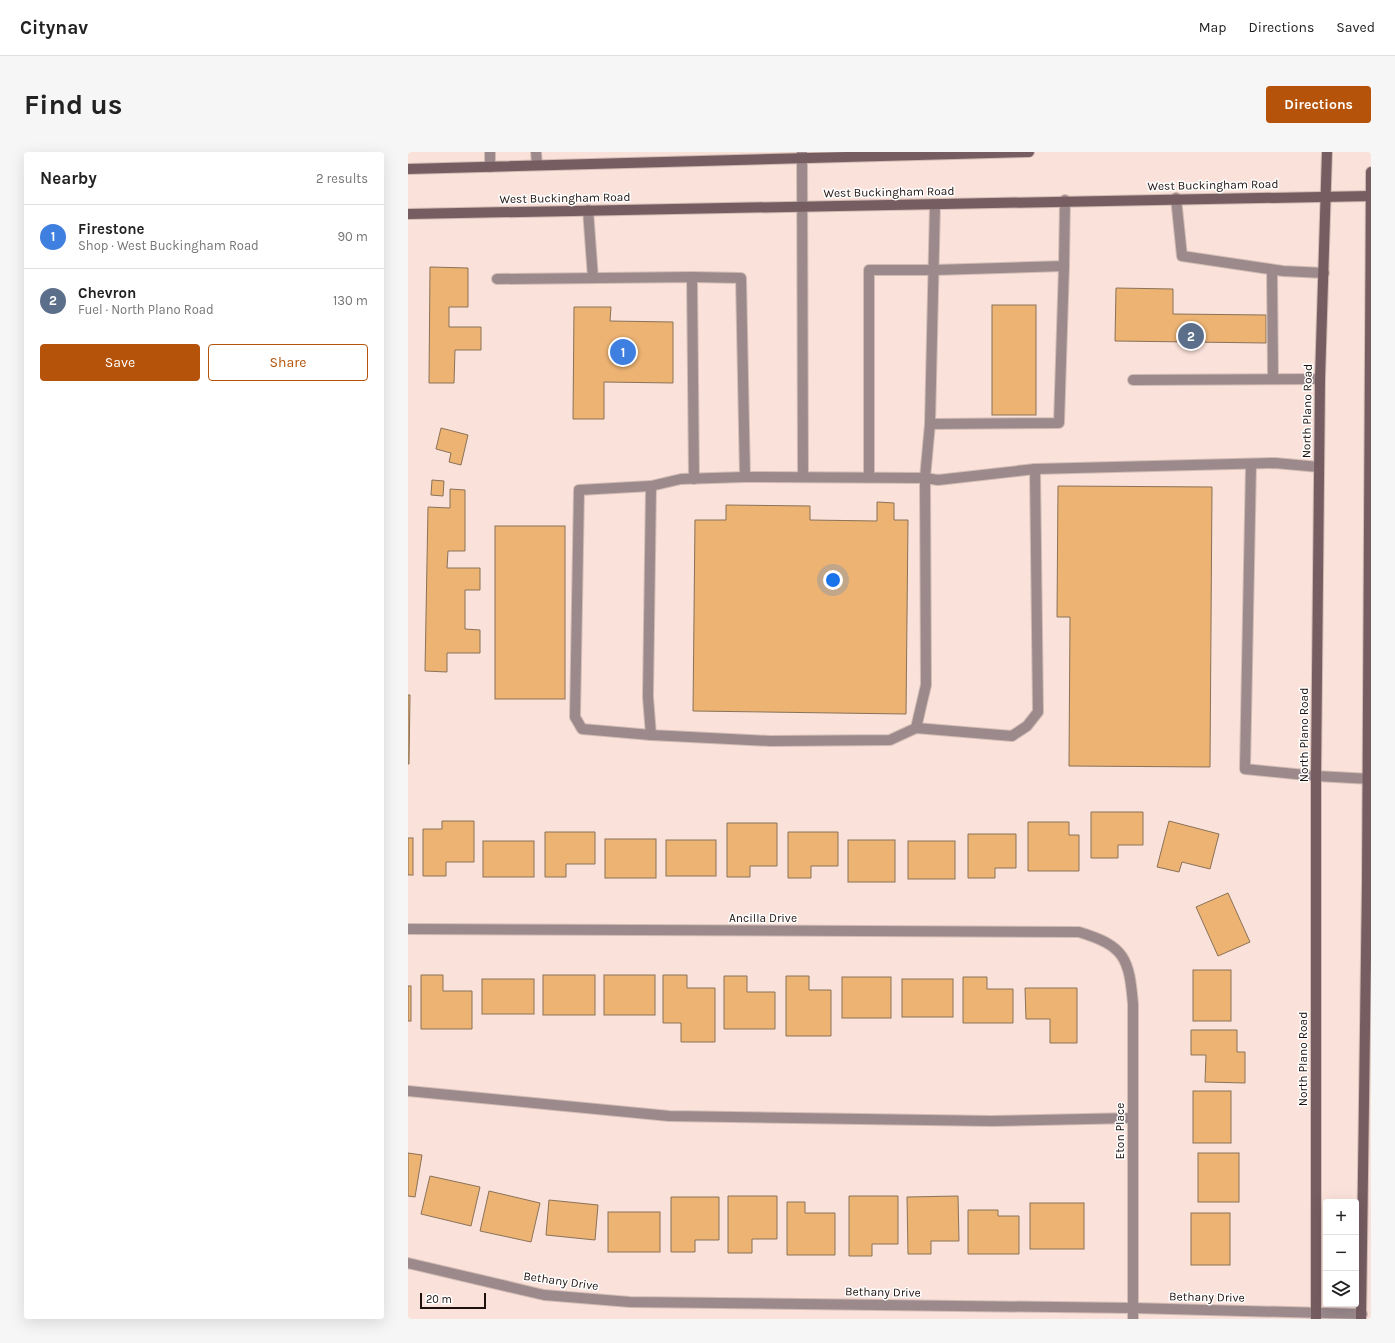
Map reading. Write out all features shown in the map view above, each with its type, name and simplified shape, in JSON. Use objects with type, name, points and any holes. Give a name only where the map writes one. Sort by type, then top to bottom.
[{"type":"main road","points":[[408,169],[527,166],[537,164],[802,155],[1029,152]]},
{"type":"main road","name":"North Plano Road","points":[[1316,1316],[1316,776],[1320,379],[1326,152]]},
{"type":"main road","points":[[1362,1316],[1369,779],[1371,172]]},
{"type":"main road","name":"West Buckingham Road","points":[[408,214],[803,206],[935,205],[1065,200],[1326,195],[1370,196]]},
{"type":"street","points":[[490,152],[490,167]]},
{"type":"street","points":[[536,152],[537,164]]},
{"type":"street","points":[[802,155],[803,476]]},
{"type":"street","points":[[1176,198],[1182,256],[1272,270],[1324,273]]},
{"type":"street","points":[[930,424],[1059,423],[1065,200]]},
{"type":"street","points":[[916,728],[926,685],[925,478],[930,424],[935,205]]},
{"type":"street","points":[[588,210],[593,278]]},
{"type":"street","points":[[869,477],[869,270],[934,270],[1064,266]]},
{"type":"street","points":[[1272,270],[1273,379]]},
{"type":"street","points":[[692,277],[694,479]]},
{"type":"street","points":[[498,279],[740,278],[745,478]]},
{"type":"street","points":[[1133,380],[1320,379]]},
{"type":"street","points":[[1035,469],[1038,712],[1027,726],[1012,736],[916,728],[890,740],[770,741],[651,735],[582,729],[575,717],[579,490],[651,486],[681,479],[803,476],[925,478],[938,480],[1035,469],[1275,463],[1320,467]]},
{"type":"street","points":[[1251,464],[1245,769],[1316,776],[1369,779]]},
{"type":"street","points":[[651,486],[648,697],[651,735]]},
{"type":"street","name":"Ancilla Drive","points":[[408,929],[1079,932],[1099,938],[1116,947]]},
{"type":"street","name":"Eton Place","points":[[1116,947],[1125,961],[1130,974],[1133,1004],[1132,1319]]},
{"type":"street","points":[[408,1091],[669,1116],[992,1121],[1133,1118]]},
{"type":"street","name":"Bethany Drive","points":[[408,1263],[544,1294],[630,1302],[1133,1308],[1316,1316],[1362,1316]]},
{"type":"building","points":[[430,267],[468,268],[468,307],[449,307],[449,327],[481,327],[481,350],[455,350],[454,383],[429,383]]},
{"type":"building","points":[[1116,288],[1173,289],[1173,314],[1266,315],[1266,343],[1115,341]]},
{"type":"building","points":[[992,305],[1036,305],[1036,415],[992,415]]},
{"type":"building","points":[[574,307],[611,307],[610,321],[673,322],[673,383],[604,382],[604,419],[573,419]]},
{"type":"building","points":[[441,428],[468,435],[461,465],[449,462],[451,453],[436,449]]},
{"type":"building","points":[[432,480],[444,481],[443,496],[431,495]]},
{"type":"building","points":[[1058,486],[1212,487],[1210,767],[1069,766],[1070,617],[1057,617]]},
{"type":"building","points":[[450,489],[465,490],[465,551],[448,551],[447,568],[480,568],[480,590],[465,590],[465,629],[480,630],[480,653],[447,653],[447,672],[425,671],[428,507],[450,508]]},
{"type":"building","points":[[877,502],[894,503],[894,520],[908,520],[906,714],[693,711],[695,520],[726,520],[726,505],[810,506],[810,520],[877,521]]},
{"type":"building","points":[[495,526],[565,526],[565,699],[495,699]]},
{"type":"building","points":[[408,695],[410,695],[409,764],[408,764]]},
{"type":"building","points":[[1091,812],[1143,812],[1143,845],[1118,845],[1118,858],[1091,858]]},
{"type":"building","points":[[442,821],[474,821],[474,862],[446,862],[446,876],[423,876],[423,829],[442,829]]},
{"type":"building","points":[[1169,821],[1219,834],[1210,869],[1182,862],[1179,872],[1157,867]]},
{"type":"building","points":[[1028,822],[1069,822],[1069,835],[1079,835],[1079,871],[1028,871]]},
{"type":"building","points":[[727,823],[777,823],[777,866],[750,866],[750,877],[727,877]]},
{"type":"building","points":[[545,832],[595,832],[595,864],[566,864],[566,877],[545,877]]},
{"type":"building","points":[[788,832],[838,832],[838,866],[811,866],[811,878],[788,878]]},
{"type":"building","points":[[968,834],[1016,834],[1016,868],[995,868],[995,878],[968,878]]},
{"type":"building","points":[[408,838],[413,838],[413,875],[408,875]]},
{"type":"building","points":[[605,839],[656,839],[656,878],[605,878]]},
{"type":"building","points":[[666,840],[716,840],[716,876],[666,876]]},
{"type":"building","points":[[848,840],[895,840],[895,882],[848,882]]},
{"type":"building","points":[[483,841],[534,841],[534,877],[483,877]]},
{"type":"building","points":[[908,841],[955,841],[955,879],[908,879]]},
{"type":"building","points":[[1228,893],[1250,942],[1218,956],[1196,907]]},
{"type":"building","points":[[1193,970],[1231,970],[1231,1021],[1193,1021]]},
{"type":"building","points":[[421,975],[443,975],[443,991],[472,991],[472,1029],[421,1029]]},
{"type":"building","points":[[543,975],[595,975],[595,1015],[543,1015]]},
{"type":"building","points":[[604,975],[655,975],[655,1015],[604,1015]]},
{"type":"building","points":[[663,975],[687,975],[687,988],[715,988],[715,1042],[681,1042],[681,1023],[663,1023]]},
{"type":"building","points":[[724,976],[747,976],[747,992],[775,992],[775,1029],[724,1029]]},
{"type":"building","points":[[786,976],[809,976],[809,990],[831,990],[831,1036],[786,1036]]},
{"type":"building","points":[[842,977],[891,977],[891,1018],[842,1018]]},
{"type":"building","points":[[963,977],[987,977],[987,989],[1013,989],[1013,1023],[963,1023]]},
{"type":"building","points":[[482,979],[534,979],[534,1014],[482,1014]]},
{"type":"building","points":[[902,979],[953,979],[953,1017],[902,1017]]},
{"type":"building","points":[[408,986],[411,986],[411,1021],[408,1021]]},
{"type":"building","points":[[1025,988],[1077,988],[1077,1043],[1050,1043],[1050,1019],[1026,1019]]},
{"type":"building","points":[[1191,1030],[1237,1030],[1237,1052],[1245,1052],[1245,1083],[1205,1082],[1206,1055],[1191,1055]]},
{"type":"building","points":[[1193,1091],[1231,1091],[1231,1143],[1193,1143]]},
{"type":"building","points":[[408,1153],[422,1155],[415,1197],[408,1196]]},
{"type":"building","points":[[1198,1153],[1239,1153],[1239,1202],[1198,1202]]},
{"type":"building","points":[[430,1176],[480,1187],[471,1226],[421,1214]]},
{"type":"building","points":[[489,1191],[540,1203],[531,1242],[480,1231]]},
{"type":"building","points":[[728,1196],[777,1196],[777,1239],[752,1239],[752,1253],[728,1253]]},
{"type":"building","points":[[849,1196],[898,1196],[898,1244],[872,1244],[872,1256],[849,1256]]},
{"type":"building","points":[[958,1196],[959,1241],[931,1241],[931,1254],[908,1254],[907,1197]]},
{"type":"building","points":[[671,1197],[719,1197],[719,1240],[695,1240],[695,1252],[671,1252]]},
{"type":"building","points":[[549,1200],[598,1205],[595,1240],[546,1235]]},
{"type":"building","points":[[787,1202],[805,1202],[805,1213],[835,1213],[835,1255],[787,1255]]},
{"type":"building","points":[[1030,1203],[1084,1203],[1084,1249],[1030,1249]]},
{"type":"building","points":[[968,1210],[998,1210],[998,1216],[1019,1216],[1019,1254],[968,1254]]},
{"type":"building","points":[[608,1212],[660,1212],[660,1252],[608,1252]]},
{"type":"building","points":[[1191,1213],[1230,1213],[1230,1265],[1191,1265]]},
{"type":"place","name":"Chevron","points":[[1191,336]]},
{"type":"place","name":"Firestone","points":[[623,352]]}]
